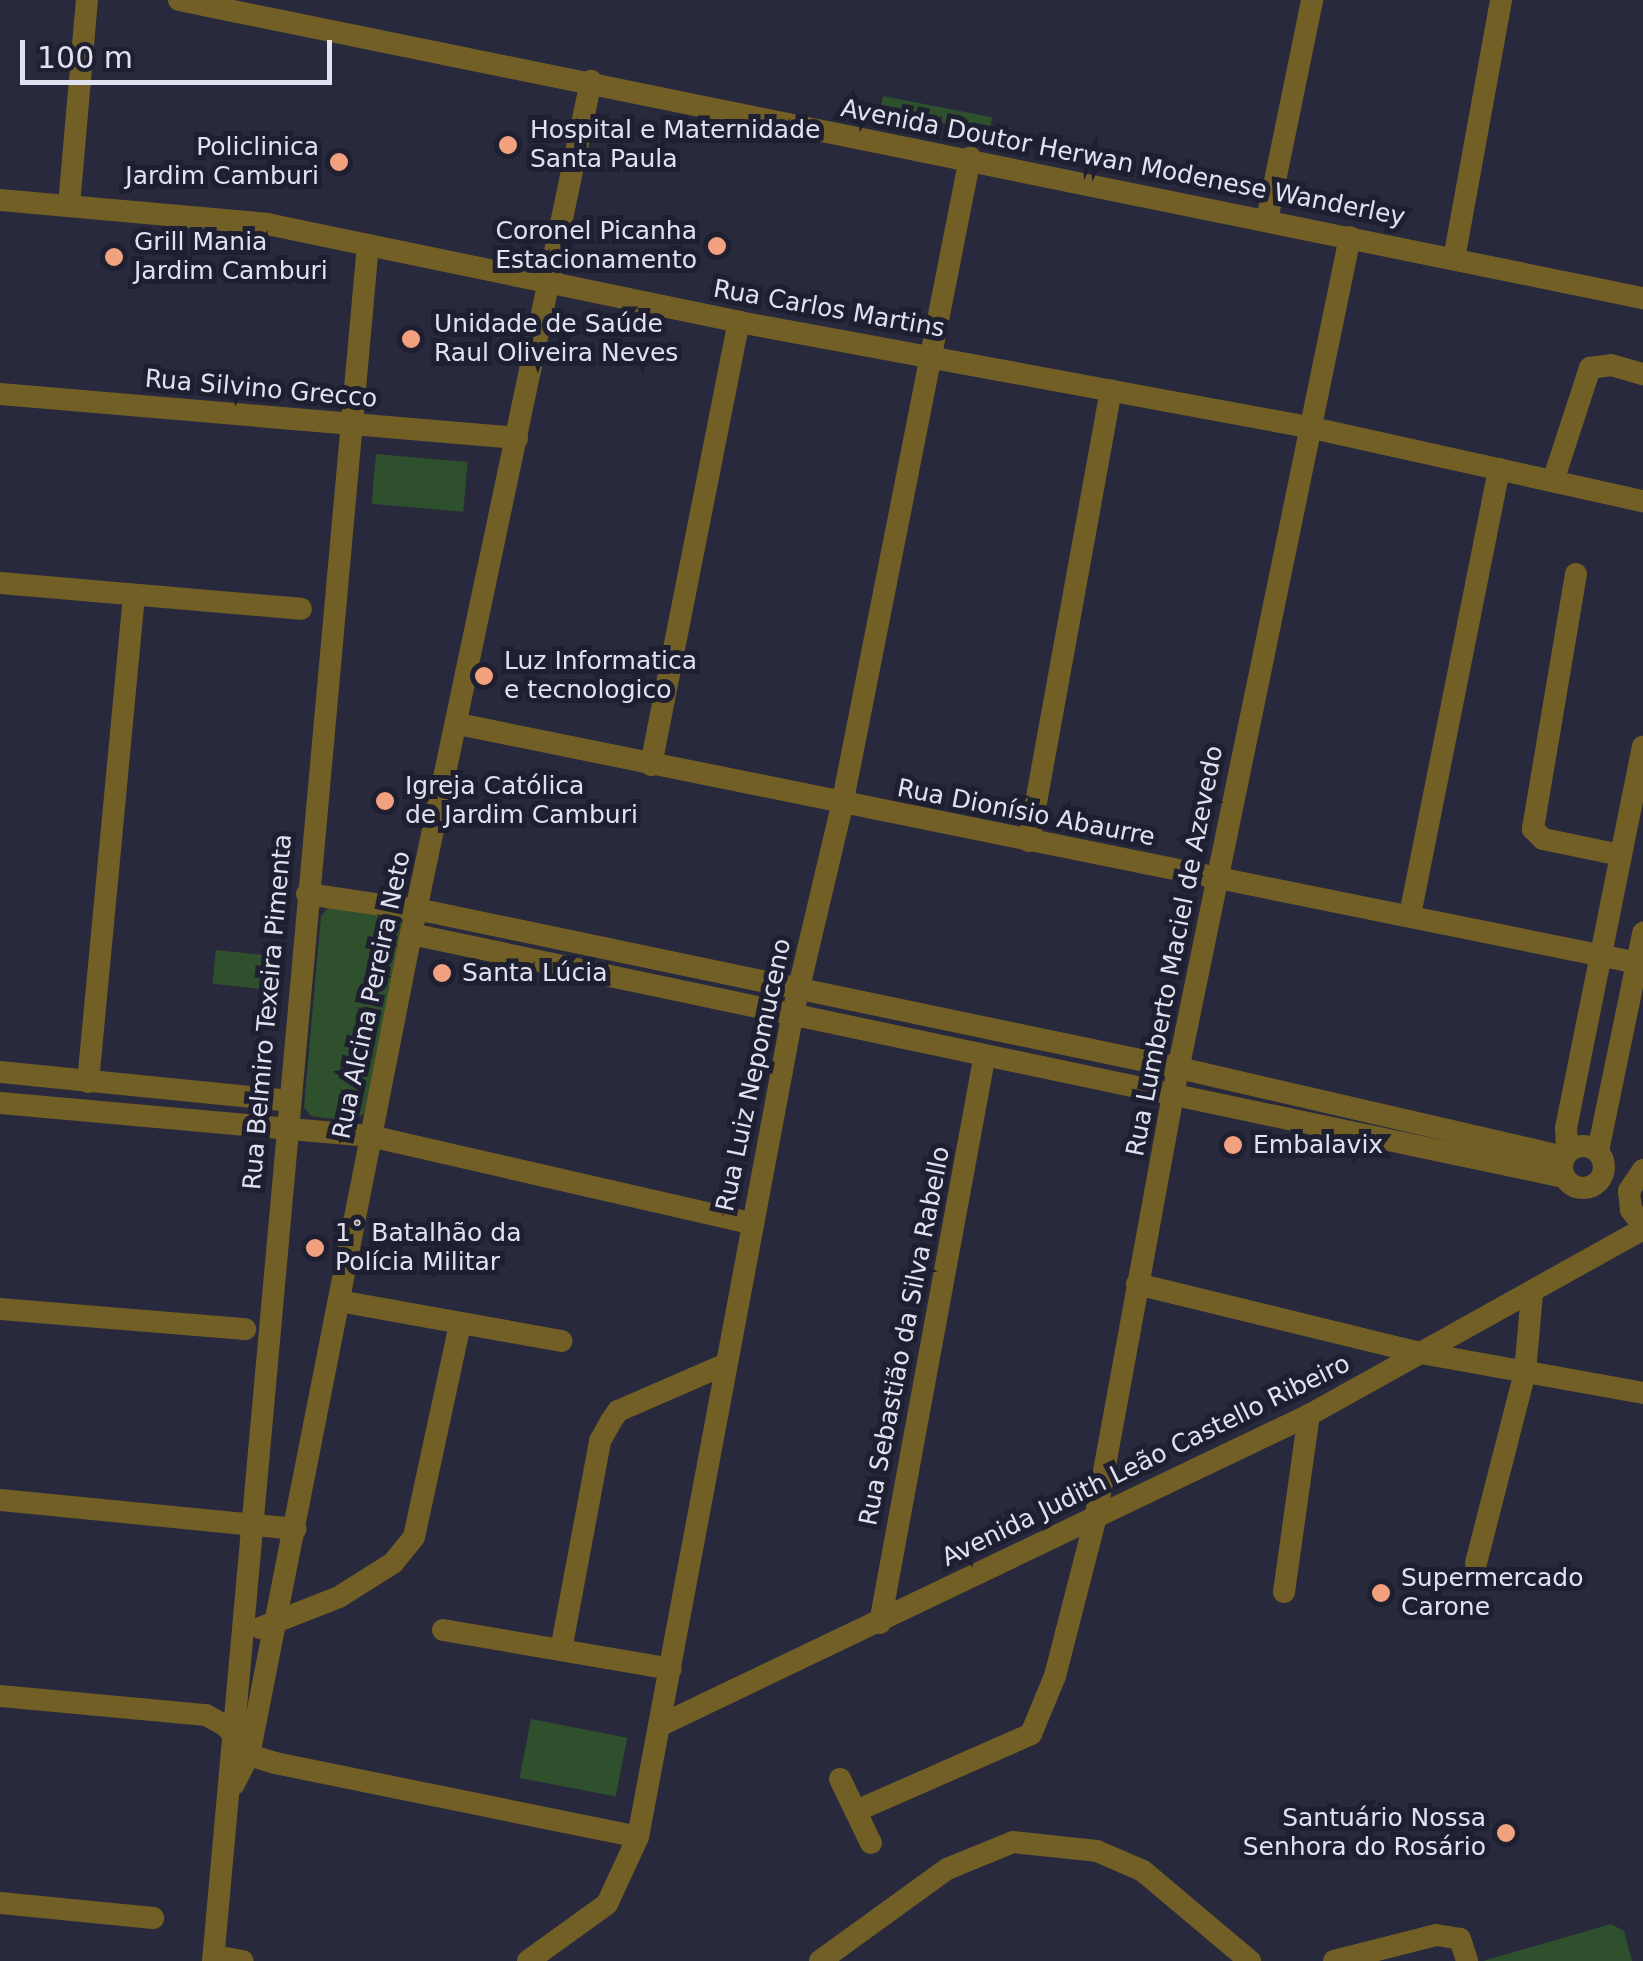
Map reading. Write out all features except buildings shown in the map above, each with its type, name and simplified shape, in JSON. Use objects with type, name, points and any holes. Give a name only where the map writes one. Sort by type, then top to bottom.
[{"type":"street","points":[[70,205],[87,0]]},
{"type":"street","name":"Avenida Doutor Herwan Modenese Wanderley","points":[[179,0],[1643,298]]},
{"type":"street","points":[[1267,220],[1312,0]]},
{"type":"street","points":[[1454,259],[1501,0]]},
{"type":"street","name":"Rua Alcina Pereira Neto","points":[[270,1628],[296,1529],[411,934],[592,82]]},
{"type":"street","name":"Rua Luiz Nepomuceno","points":[[528,1961],[607,1904],[638,1837],[663,1724],[751,1224],[792,1018],[842,805],[926,355],[970,158]]},
{"type":"street","name":"Rua Carlos Martins","points":[[0,200],[240,220],[739,322],[1308,428],[1643,501]]},
{"type":"street","name":"Rua Lumberto Maciel de Azevedo","points":[[856,1811],[1032,1734],[1054,1676],[1096,1520],[1173,1094],[1350,237]]},
{"type":"street","name":"Rua Belmiro Texeira Pimenta","points":[[241,1747],[252,1523],[348,424],[368,245]]},
{"type":"street","points":[[652,765],[739,322]]},
{"type":"street","points":[[1553,481],[1590,368],[1611,365],[1643,374]]},
{"type":"street","points":[[1029,842],[1111,390]]},
{"type":"street","name":"Rua Silvino Grecco","points":[[0,394],[517,438]]},
{"type":"street","points":[[1410,915],[1498,470]]},
{"type":"street","points":[[1576,574],[1533,829],[1543,839],[1620,855]]},
{"type":"street","points":[[0,583],[300,609]]},
{"type":"street","points":[[88,1082],[134,595]]},
{"type":"street","name":"Rua Dionísio Abaurre","points":[[458,724],[842,805],[1640,963]]},
{"type":"street","points":[[1629,1190],[1594,1186],[1580,1189],[1565,1163],[1566,1128],[1643,747]]},
{"type":"street","points":[[307,894],[418,910],[1179,1068],[1538,1150],[1565,1163]]},
{"type":"street","points":[[1594,1186],[1604,1174],[1600,1154],[1643,933]]},
{"type":"street","points":[[411,934],[984,1059],[1565,1163]]},
{"type":"street","name":"Rua Sebastião da Silva Rabello","points":[[880,1623],[984,1059]]},
{"type":"street","points":[[0,1072],[289,1101]]},
{"type":"street","points":[[0,1104],[286,1132],[370,1136],[751,1224]]},
{"type":"street","points":[[1538,1150],[1566,1128]]},
{"type":"street","points":[[1565,1163],[1582,1146],[1643,1168],[1629,1190],[1631,1210],[1643,1227]]},
{"type":"street","name":"Avenida Judith Leão Castello Ribeiro","points":[[663,1724],[1309,1415],[1532,1294],[1643,1227]]},
{"type":"street","points":[[1137,1284],[1421,1353],[1643,1392]]},
{"type":"street","points":[[1476,1563],[1525,1372],[1532,1294]]},
{"type":"street","points":[[339,1302],[562,1341]]},
{"type":"street","points":[[0,1310],[244,1329]]},
{"type":"street","points":[[246,1628],[270,1628],[393,1563],[414,1537],[460,1324]]},
{"type":"street","points":[[561,1650],[600,1441],[611,1421],[618,1410],[724,1365]]},
{"type":"street","points":[[1284,1592],[1309,1415]]},
{"type":"street","points":[[0,1500],[296,1529]]},
{"type":"street","name":"Rua Belmiro Texeira Pimenta","points":[[214,1959],[234,1784],[270,1628]]},
{"type":"street","points":[[443,1630],[671,1669]]},
{"type":"street","points":[[0,1696],[206,1715],[226,1726],[241,1747],[638,1837]]},
{"type":"street","points":[[840,1779],[871,1842]]},
{"type":"street","points":[[820,1961],[948,1870],[1013,1842],[1097,1850],[1143,1871],[1250,1961]]},
{"type":"street","points":[[0,1903],[152,1918]]},
{"type":"street","points":[[1334,1961],[1436,1935],[1463,1950]]},
{"type":"street","points":[[214,1959],[243,1961]]},
{"type":"green space","points":[[883,96],[992,117],[989,132],[880,111]]},
{"type":"green space","points":[[376,454],[468,462],[463,512],[372,504]]},
{"type":"green space","points":[[331,904],[394,913],[403,926],[364,1114],[351,1121],[311,1116],[304,1107],[321,916]]},
{"type":"green space","points":[[216,950],[278,956],[274,990],[212,984]]},
{"type":"green space","points":[[531,1719],[627,1738],[616,1797],[520,1778]]},
{"type":"green space","points":[[1611,1924],[1624,1931],[1632,1961],[1483,1961]]},
{"type":"place","name":"Hospital e Maternidade Santa Paula","points":[[508,145]]},
{"type":"place","name":"Policlinica Jardim Camburi","points":[[339,162]]},
{"type":"place","name":"Coronel Picanha Estacionamento","points":[[717,246]]},
{"type":"place","name":"Grill Mania Jardim Camburi","points":[[114,257]]},
{"type":"place","name":"Unidade de Saúde Raul Oliveira Neves","points":[[411,339]]},
{"type":"place","name":"Luz Informatica e tecnologico","points":[[484,676]]},
{"type":"place","name":"Igreja Católica de Jardim Camburi","points":[[385,801]]},
{"type":"place","name":"Santa Lúcia","points":[[442,973]]},
{"type":"place","name":"Embalavix","points":[[1233,1145]]},
{"type":"place","name":"1˚ Batalhão da Polícia Militar","points":[[315,1248]]},
{"type":"place","name":"Supermercado Carone","points":[[1381,1593]]},
{"type":"place","name":"Santuário Nossa Senhora do Rosário","points":[[1506,1833]]}]
